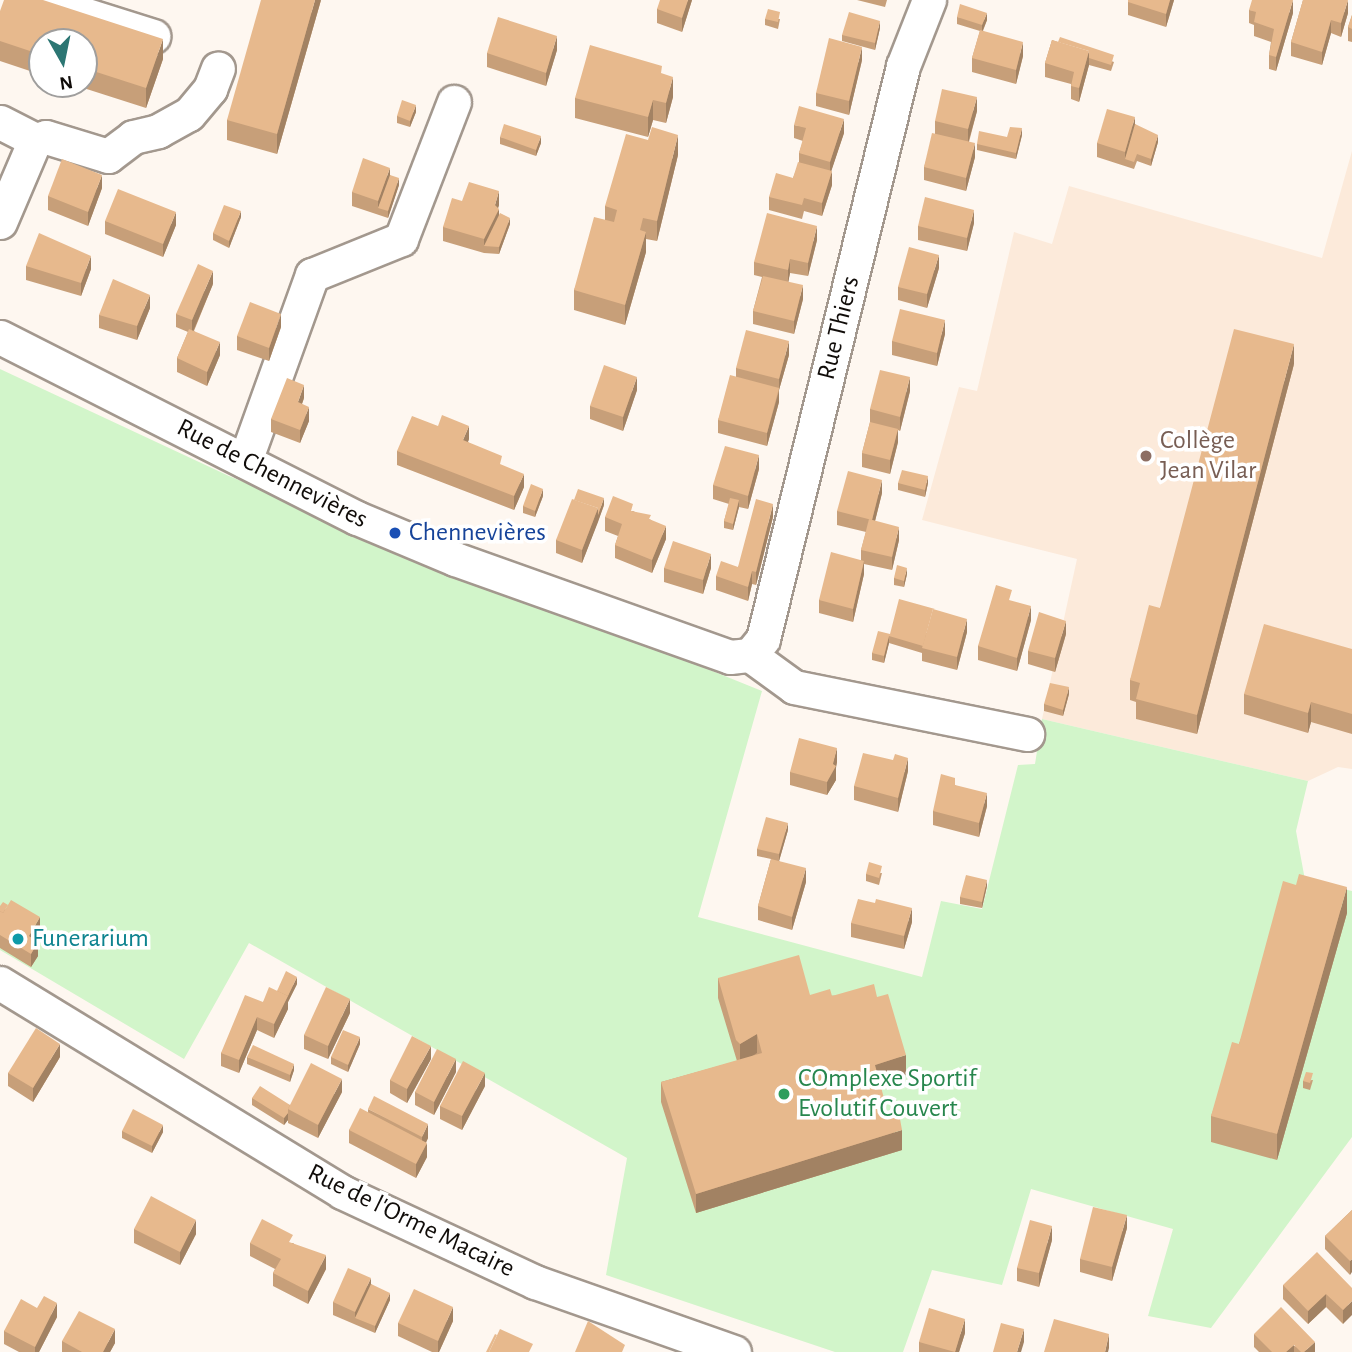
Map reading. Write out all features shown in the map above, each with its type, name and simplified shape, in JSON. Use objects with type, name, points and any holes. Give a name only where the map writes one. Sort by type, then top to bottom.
[{"type":"street","points":[[39,0],[153,36]]},
{"type":"street","name":"Rue Thiers","points":[[750,654],[763,639],[902,66],[929,0]]},
{"type":"street","points":[[0,122],[35,140],[46,138],[108,156],[133,137],[158,131],[188,114],[210,89],[218,68]]},
{"type":"street","points":[[245,461],[312,275],[401,239],[454,103]]},
{"type":"street","points":[[0,222],[35,140]]},
{"type":"street","name":"Rue de Chennevières","points":[[0,337],[357,518],[454,559],[730,657],[750,654]]},
{"type":"street","points":[[750,654],[794,687],[1027,734]]},
{"type":"street","name":"Rue de l'Orme Macaire","points":[[0,983],[342,1192],[649,1338],[734,1352]]},
{"type":"shaded area","name":"Collège Jean Vilar","points":[[1352,151],[1352,769],[1338,767],[1308,781],[1042,719],[1077,559],[922,520],[959,387],[977,391],[1014,232],[1052,244],[1069,186],[1322,258]]},
{"type":"green space","points":[[0,369],[229,476],[762,691],[698,917],[922,977],[941,901],[982,909],[1018,765],[1035,764],[1042,719],[1308,781],[1296,831],[1305,880],[1352,891],[1352,1137],[1211,1328],[1148,1316],[1173,1229],[1031,1189],[1002,1285],[932,1270],[903,1352],[835,1352],[606,1275],[627,1158],[249,943],[184,1059],[0,950]]},
{"type":"building","points":[[4,0],[43,0],[163,39],[146,88],[98,73],[98,28],[28,28],[28,50],[0,41],[0,11]]},
{"type":"building","points":[[261,0],[315,0],[277,134],[227,120]]},
{"type":"building","points":[[660,0],[688,0],[682,18],[657,9]]},
{"type":"building","points":[[1128,0],[1170,0],[1166,14]]},
{"type":"building","points":[[1252,0],[1293,0],[1276,57],[1269,55],[1274,29],[1254,22],[1256,12],[1249,10]]},
{"type":"building","points":[[1303,0],[1348,0],[1341,23],[1331,20],[1322,52],[1291,42]]},
{"type":"building","points":[[960,4],[987,13],[982,25],[957,17]]},
{"type":"building","points":[[768,9],[780,12],[778,22],[765,19]]},
{"type":"building","points":[[849,12],[880,21],[875,43],[842,35]]},
{"type":"building","points":[[498,17],[557,36],[546,73],[487,53]]},
{"type":"building","points":[[980,30],[1023,42],[1016,70],[972,58]]},
{"type":"building","points":[[1060,37],[1114,55],[1111,65],[1089,58],[1089,51],[1058,42]]},
{"type":"building","points":[[829,38],[862,47],[849,101],[816,93]]},
{"type":"building","points":[[1052,40],[1089,51],[1079,88],[1071,86],[1074,72],[1045,63]]},
{"type":"building","points":[[590,45],[662,66],[661,73],[673,77],[666,103],[653,100],[648,117],[575,98]]},
{"type":"building","points":[[942,89],[977,97],[968,129],[935,121]]},
{"type":"building","points":[[402,100],[416,105],[410,121],[397,116]]},
{"type":"building","points":[[799,106],[844,119],[830,162],[799,153],[806,128],[794,125]]},
{"type":"building","points":[[1107,109],[1135,117],[1125,152],[1097,143]]},
{"type":"building","points":[[504,124],[541,136],[536,150],[500,137]]},
{"type":"building","points":[[1135,124],[1158,135],[1151,159],[1137,154],[1134,162],[1125,159]]},
{"type":"building","points":[[652,127],[678,135],[657,221],[643,218],[640,230],[646,232],[625,305],[574,290],[594,217],[614,222],[617,210],[605,206],[626,134],[648,140]]},
{"type":"building","points":[[1010,127],[1022,128],[1016,153],[977,144],[979,131],[1007,137]]},
{"type":"building","points":[[932,133],[975,143],[966,178],[924,167]]},
{"type":"building","points":[[363,158],[390,168],[378,201],[352,192]]},
{"type":"building","points":[[62,159],[102,175],[88,212],[48,196]]},
{"type":"building","points":[[798,162],[832,171],[822,203],[804,198],[802,205],[769,197],[776,173],[793,178]]},
{"type":"building","points":[[390,175],[399,178],[388,211],[378,208]]},
{"type":"building","points":[[469,182],[499,191],[495,205],[499,209],[484,239],[443,227],[452,198],[462,201]]},
{"type":"building","points":[[118,189],[176,212],[163,244],[105,221]]},
{"type":"building","points":[[925,197],[974,210],[967,238],[918,226]]},
{"type":"building","points":[[224,205],[241,211],[229,241],[213,233]]},
{"type":"building","points":[[500,213],[510,218],[499,247],[484,246]]},
{"type":"building","points":[[767,213],[817,226],[808,263],[790,259],[788,270],[754,262]]},
{"type":"building","points":[[39,233],[91,256],[81,283],[26,266]]},
{"type":"building","points":[[909,247],[939,255],[927,294],[898,287]]},
{"type":"building","points":[[198,264],[213,271],[192,320],[176,314]]},
{"type":"building","points":[[763,276],[803,285],[794,321],[753,311]]},
{"type":"building","points":[[113,279],[150,295],[137,326],[99,315]]},
{"type":"building","points":[[250,302],[281,314],[269,348],[237,336]]},
{"type":"building","points":[[900,309],[945,320],[937,353],[892,341]]},
{"type":"building","points":[[189,329],[220,342],[207,372],[177,358]]},
{"type":"building","points":[[1234,329],[1294,344],[1197,715],[1136,699],[1140,683],[1130,680],[1149,605],[1160,608]]},
{"type":"building","points":[[746,330],[789,341],[779,379],[736,368]]},
{"type":"building","points":[[604,365],[637,377],[623,417],[590,406]]},
{"type":"building","points":[[880,370],[910,377],[900,417],[870,409]]},
{"type":"building","points":[[730,375],[779,388],[767,433],[718,420]]},
{"type":"building","points":[[287,378],[304,385],[298,402],[309,407],[300,430],[271,419]]},
{"type":"building","points":[[442,415],[469,426],[463,440],[502,456],[500,464],[524,474],[514,496],[397,451],[412,416],[438,426]]},
{"type":"building","points":[[870,422],[898,429],[890,460],[862,453]]},
{"type":"building","points":[[725,446],[759,455],[748,496],[713,485]]},
{"type":"building","points":[[902,470],[928,476],[925,490],[898,483]]},
{"type":"building","points":[[848,471],[882,480],[872,520],[837,511]]},
{"type":"building","points":[[531,484],[543,489],[535,511],[523,506]]},
{"type":"building","points":[[578,489],[604,498],[598,515],[598,508],[574,500]]},
{"type":"building","points":[[613,496],[633,504],[631,511],[651,515],[649,519],[666,526],[652,560],[615,545],[622,524],[605,517]]},
{"type":"building","points":[[730,498],[739,500],[733,524],[724,521]]},
{"type":"building","points":[[572,499],[598,508],[582,550],[556,540]]},
{"type":"building","points":[[756,499],[773,504],[756,572],[752,571],[748,587],[716,576],[721,561],[738,567]]},
{"type":"building","points":[[869,519],[899,527],[892,557],[861,550]]},
{"type":"building","points":[[673,541],[711,554],[703,580],[664,568]]},
{"type":"building","points":[[831,552],[864,561],[853,609],[819,600]]},
{"type":"building","points":[[897,565],[907,568],[904,581],[894,578]]},
{"type":"building","points":[[996,585],[1012,590],[1009,600],[1031,606],[1017,658],[978,646]]},
{"type":"building","points":[[899,599],[935,609],[923,646],[889,636],[884,656],[872,653],[878,631],[890,634]]},
{"type":"building","points":[[933,609],[967,619],[957,657],[922,648]]},
{"type":"building","points":[[1039,612],[1066,621],[1055,658],[1028,651]]},
{"type":"building","points":[[1264,624],[1352,649],[1352,714],[1311,702],[1308,713],[1244,694]]},
{"type":"building","points":[[1050,683],[1069,687],[1063,710],[1044,704]]},
{"type":"building","points":[[799,738],[837,748],[833,764],[836,766],[827,782],[790,772]]},
{"type":"building","points":[[863,753],[893,760],[895,754],[908,758],[898,798],[854,786]]},
{"type":"building","points":[[941,774],[955,778],[955,785],[987,793],[979,823],[933,811]]},
{"type":"building","points":[[766,817],[788,823],[779,854],[757,849]]},
{"type":"building","points":[[771,859],[806,868],[792,917],[758,906]]},
{"type":"building","points":[[869,862],[882,866],[879,878],[866,874]]},
{"type":"building","points":[[1299,874],[1347,887],[1277,1134],[1211,1116],[1232,1042],[1239,1044],[1283,881],[1296,885]]},
{"type":"building","points":[[966,875],[987,880],[982,902],[960,897]]},
{"type":"building","points":[[858,899],[875,903],[876,899],[912,908],[904,936],[851,923]]},
{"type":"building","points":[[11,900],[40,917],[29,936],[38,942],[31,954],[0,935],[0,911],[3,913]]},
{"type":"building","points":[[3,902],[8,905],[3,913],[0,906]]},
{"type":"building","name":"COmplexe Sportif Evolutif Couvert","points":[[799,955],[810,995],[830,989],[832,996],[874,984],[877,997],[888,994],[906,1055],[875,1065],[885,1102],[880,1104],[883,1113],[898,1108],[902,1130],[696,1194],[661,1082],[762,1053],[757,1034],[740,1044],[736,1040],[718,978]]},
{"type":"building","points":[[286,971],[297,977],[288,996],[277,991]]},
{"type":"building","points":[[269,987],[288,996],[274,1024],[257,1017],[239,1060],[221,1053],[245,995],[263,1002]]},
{"type":"building","points":[[326,987],[350,999],[328,1046],[304,1035]]},
{"type":"building","points":[[36,1028],[60,1044],[33,1088],[8,1073]]},
{"type":"building","points":[[343,1030],[360,1037],[348,1065],[331,1057]]},
{"type":"building","points":[[412,1036],[431,1046],[407,1089],[390,1080]]},
{"type":"building","points":[[253,1045],[294,1064],[290,1075],[247,1057]]},
{"type":"building","points":[[437,1049],[456,1059],[434,1102],[415,1092]]},
{"type":"building","points":[[463,1061],[485,1073],[462,1116],[440,1106]]},
{"type":"building","points":[[311,1063],[342,1079],[318,1125],[288,1109]]},
{"type":"building","points":[[1306,1072],[1313,1073],[1310,1083],[1303,1081]]},
{"type":"building","points":[[260,1086],[290,1105],[284,1118],[252,1098]]},
{"type":"building","points":[[374,1096],[428,1124],[422,1137],[368,1109]]},
{"type":"building","points":[[360,1108],[427,1143],[416,1164],[349,1130]]},
{"type":"building","points":[[133,1109],[163,1125],[152,1146],[122,1131]]},
{"type":"building","points":[[151,1196],[196,1220],[180,1252],[134,1229]]},
{"type":"building","points":[[1093,1207],[1127,1215],[1112,1267],[1080,1259]]},
{"type":"building","points":[[1352,1210],[1352,1259],[1350,1261],[1325,1236]]},
{"type":"building","points":[[262,1219],[293,1235],[289,1242],[326,1255],[308,1291],[273,1273],[281,1259],[250,1243]]},
{"type":"building","points":[[1030,1220],[1052,1226],[1039,1273],[1017,1268]]},
{"type":"building","points":[[1317,1252],[1352,1288],[1352,1301],[1343,1310],[1326,1294],[1308,1311],[1283,1285]]},
{"type":"building","points":[[348,1268],[371,1278],[355,1312],[333,1302]]},
{"type":"building","points":[[371,1284],[390,1293],[375,1326],[355,1318]]},
{"type":"building","points":[[414,1289],[453,1307],[438,1341],[398,1323]]},
{"type":"building","points":[[44,1296],[57,1303],[35,1347],[4,1331],[21,1299],[37,1308]]},
{"type":"building","points":[[1281,1307],[1315,1342],[1304,1352],[1294,1345],[1286,1352],[1272,1352],[1254,1334]]},
{"type":"building","points":[[929,1308],[965,1319],[955,1352],[919,1342]]},
{"type":"building","points":[[79,1311],[115,1329],[103,1352],[82,1352],[62,1341]]},
{"type":"building","points":[[1054,1319],[1109,1334],[1105,1352],[1044,1352]]},
{"type":"building","points":[[588,1321],[625,1345],[622,1352],[575,1352]]},
{"type":"building","points":[[1001,1323],[1024,1329],[1017,1352],[993,1352]]},
{"type":"building","points":[[500,1329],[533,1344],[529,1352],[489,1352]]},
{"type":"building","points":[[495,1334],[497,1335],[489,1352],[486,1352]]},
{"type":"place","name":"Collège Jean Vilar","points":[[1146,456]]},
{"type":"place","name":"Chennevières","points":[[395,533]]},
{"type":"place","name":"Funerarium","points":[[18,939]]},
{"type":"place","name":"COmplexe Sportif Evolutif Couvert","points":[[784,1094]]}]
